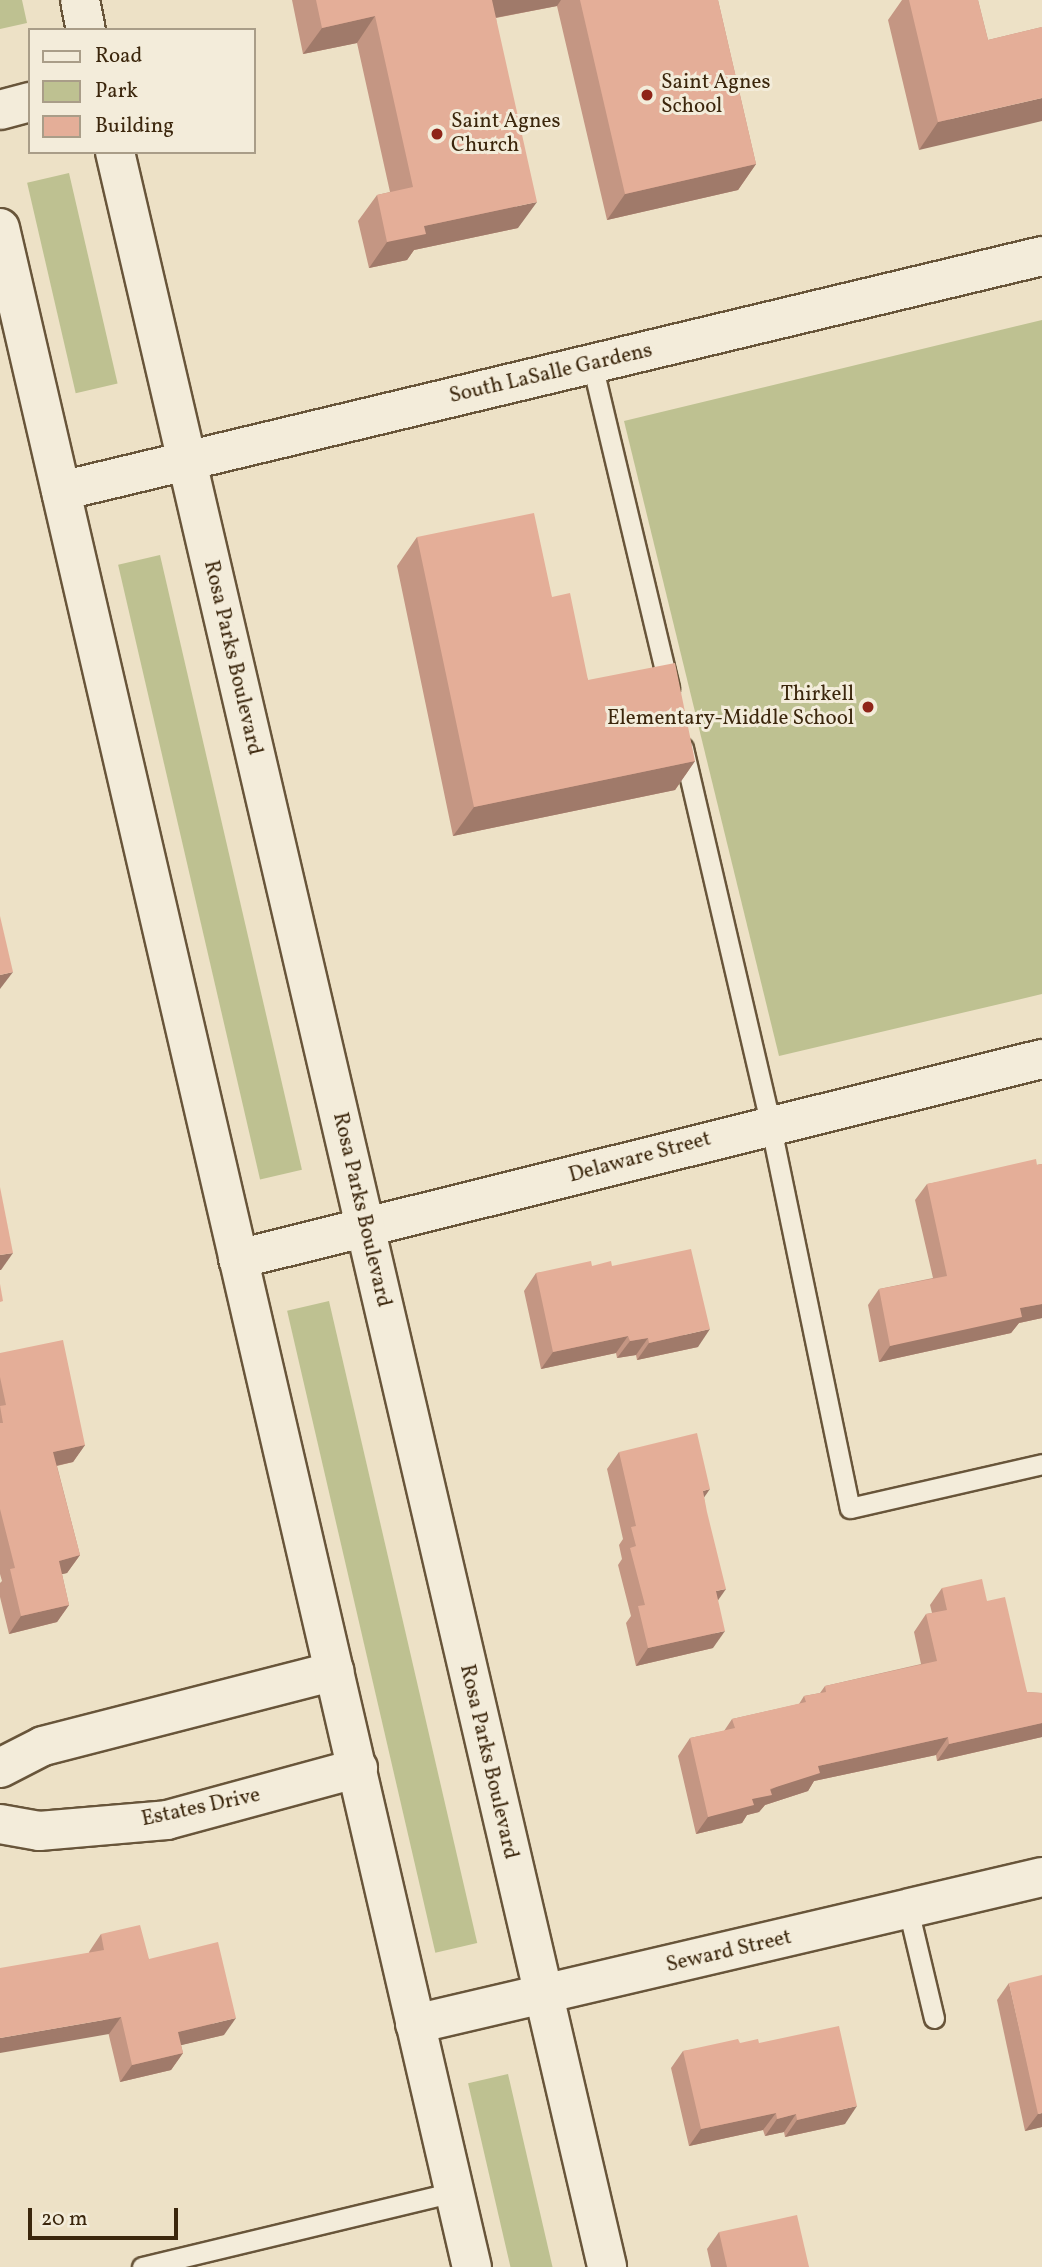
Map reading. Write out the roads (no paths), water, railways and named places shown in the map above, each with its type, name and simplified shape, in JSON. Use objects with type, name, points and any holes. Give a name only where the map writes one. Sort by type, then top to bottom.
[{"type":"street","points":[[80,0],[86,28]]},
{"type":"street","points":[[0,110],[28,103]]},
{"type":"street","name":"Rosa Parks Boulevard","points":[[115,154],[542,1997],[607,2267]]},
{"type":"street","points":[[0,228],[472,2267]]},
{"type":"street","name":"South LaSalle Gardens","points":[[61,491],[1042,256]]},
{"type":"street","name":"Delaware Street","points":[[238,1259],[365,1230],[770,1123],[1042,1059]]},
{"type":"street","points":[[0,1768],[43,1746],[335,1671]]},
{"type":"street","name":"Estates Drive","points":[[0,1824],[39,1831],[167,1820],[358,1768]]},
{"type":"street","name":"Seward Street","points":[[415,2024],[542,1997],[1042,1877]]},
{"type":"lane","points":[[592,365],[770,1123],[850,1508],[1042,1464]]},
{"type":"lane","points":[[908,1909],[934,2018]]},
{"type":"lane","points":[[142,2267],[454,2192]]},
{"type":"place","name":"Saint Agnes School","points":[[647,95]]},
{"type":"place","name":"Saint Agnes Church","points":[[437,134]]},
{"type":"place","name":"Thirkell Elementary-Middle School","points":[[868,707]]}]
